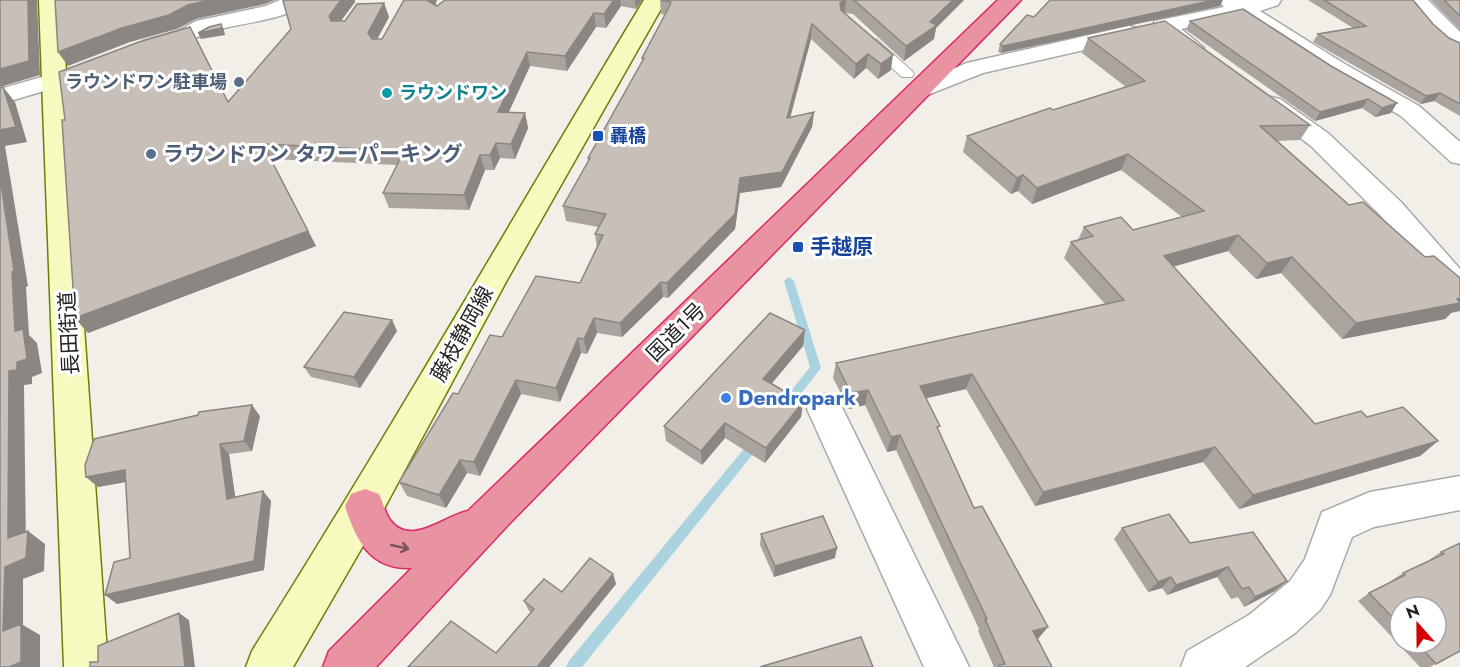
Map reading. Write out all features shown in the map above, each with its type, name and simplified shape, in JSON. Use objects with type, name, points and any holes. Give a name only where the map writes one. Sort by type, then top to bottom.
[{"type":"highway","name":"国道1号","points":[[345,667],[912,83],[1010,0]]},
{"type":"highway","points":[[365,506],[376,533],[388,544],[407,549],[433,547],[493,513]]},
{"type":"main road","name":"長田街道","points":[[50,0],[86,667]]},
{"type":"main road","name":"藤枝静岡線","points":[[268,667],[365,506],[491,280],[655,0]]},
{"type":"street","points":[[912,83],[1163,26],[1235,4],[1270,0]]},
{"type":"street","points":[[1416,0],[1436,23],[1460,44]]},
{"type":"street","points":[[129,53],[186,36],[204,26],[287,2]]},
{"type":"street","points":[[1235,4],[1335,69],[1410,111],[1460,156]]},
{"type":"street","points":[[1163,26],[1208,59]]},
{"type":"street","points":[[0,97],[100,65]]},
{"type":"street","points":[[1254,92],[1320,140],[1391,208],[1460,289]]},
{"type":"street","points":[[825,409],[947,667]]},
{"type":"street","points":[[1203,667],[1283,617],[1314,582],[1328,552],[1336,525],[1370,510],[1460,493]]},
{"type":"lane","points":[[860,32],[912,83]]},
{"type":"building","points":[[0,0],[28,0],[29,61],[0,69]]},
{"type":"building","points":[[55,0],[211,0],[188,5],[169,15],[122,28],[58,52]]},
{"type":"building","points":[[341,0],[329,16],[331,21],[345,21],[357,4],[384,3],[368,33],[372,39],[382,39],[404,0],[428,0],[437,6],[445,0],[614,0],[604,14],[594,13],[565,56],[527,52],[498,112],[525,113],[511,144],[496,143],[490,155],[480,155],[464,195],[383,193],[404,151],[263,144],[308,231],[75,318],[62,120],[65,120],[59,72],[139,42],[190,27],[228,102],[291,29],[283,1]]},
{"type":"building","points":[[661,0],[845,0],[840,3],[841,10],[893,55],[881,64],[868,54],[856,64],[812,24],[787,118],[814,112],[782,172],[740,178],[735,214],[667,283],[661,282],[620,323],[594,318],[584,339],[578,338],[556,388],[516,380],[474,462],[460,460],[439,495],[399,482],[453,393],[458,394],[490,335],[502,337],[536,276],[580,283],[603,235],[595,234],[606,214],[563,206],[644,58],[642,58],[670,5],[671,2]]},
{"type":"building","points":[[854,0],[953,0],[930,22],[937,25],[906,46]]},
{"type":"building","points":[[1050,0],[1214,0],[1003,46],[1000,44],[1027,15],[1034,17]]},
{"type":"building","points":[[1324,0],[1413,0],[1433,24],[1449,38],[1460,43],[1460,104],[1440,93],[1426,96],[1318,34],[1366,26]]},
{"type":"building","points":[[1444,0],[1460,0],[1460,16]]},
{"type":"building","points":[[1243,9],[1331,66],[1397,103],[1382,108],[1368,99],[1320,112],[1190,21]]},
{"type":"building","points":[[1165,21],[1310,125],[1260,126],[1349,205],[1363,202],[1425,257],[1434,256],[1460,278],[1460,298],[1457,299],[1460,303],[1356,323],[1292,257],[1267,263],[1238,235],[1164,256],[1315,424],[1361,411],[1367,417],[1403,407],[1438,441],[1253,495],[1215,447],[1043,492],[972,374],[920,386],[940,426],[937,427],[974,508],[982,506],[1048,627],[1033,631],[1052,667],[1000,667],[999,665],[1005,664],[985,619],[987,619],[900,435],[891,437],[868,390],[851,393],[836,363],[1124,300],[1071,242],[1093,236],[1084,227],[1121,217],[1133,230],[1204,211],[1128,154],[1037,188],[1023,175],[1017,178],[967,136],[1050,108],[1053,110],[1145,81],[1088,38]]},
{"type":"building","points":[[221,24],[222,28],[198,33],[209,27]]},
{"type":"building","points":[[3,87],[16,127],[0,130],[0,88]]},
{"type":"building","points":[[0,177],[14,271],[12,272],[15,331],[23,329],[27,359],[17,362],[17,370],[9,371],[8,538],[28,531],[26,558],[5,567],[3,631],[21,624],[21,662],[9,667],[0,667]]},
{"type":"building","points":[[344,312],[392,320],[354,377],[304,367]]},
{"type":"building","points":[[770,313],[805,330],[763,379],[803,402],[766,448],[725,423],[701,451],[664,426]]},
{"type":"building","points":[[252,405],[244,441],[220,444],[227,499],[263,491],[254,561],[105,595],[114,562],[130,558],[125,470],[86,477],[85,465],[94,439],[198,415],[199,412]]},
{"type":"building","points":[[1169,514],[1190,543],[1253,532],[1287,581],[1255,597],[1249,587],[1242,589],[1228,567],[1176,585],[1171,577],[1158,582],[1122,528]]},
{"type":"building","points":[[823,516],[837,548],[775,566],[761,534]]},
{"type":"building","points":[[1460,543],[1460,651],[1436,664],[1428,655],[1448,655],[1448,595],[1388,595],[1388,613],[1369,593],[1405,575],[1403,573],[1444,554],[1441,552]]},
{"type":"building","points":[[590,558],[613,574],[537,667],[408,667],[451,621],[496,653],[534,609],[524,601],[544,579],[562,592]]},
{"type":"building","points":[[179,613],[185,667],[90,667],[90,662],[98,662],[98,646]]},
{"type":"building","points":[[861,637],[873,667],[760,667]]},
{"type":"waterway","points":[[785,406],[816,368],[789,281]]},
{"type":"waterway","points":[[573,667],[757,441]]},
{"type":"place","name":"ラウンドワン駐車場","points":[[239,82]]},
{"type":"place","name":"ラウンドワン","points":[[387,93]]},
{"type":"place","name":"轟橋","points":[[598,136]]},
{"type":"place","name":"ラウンドワン タワーパーキング","points":[[151,154]]},
{"type":"place","name":"手越原","points":[[798,247]]},
{"type":"place","name":"Dendropark","points":[[726,398]]}]
